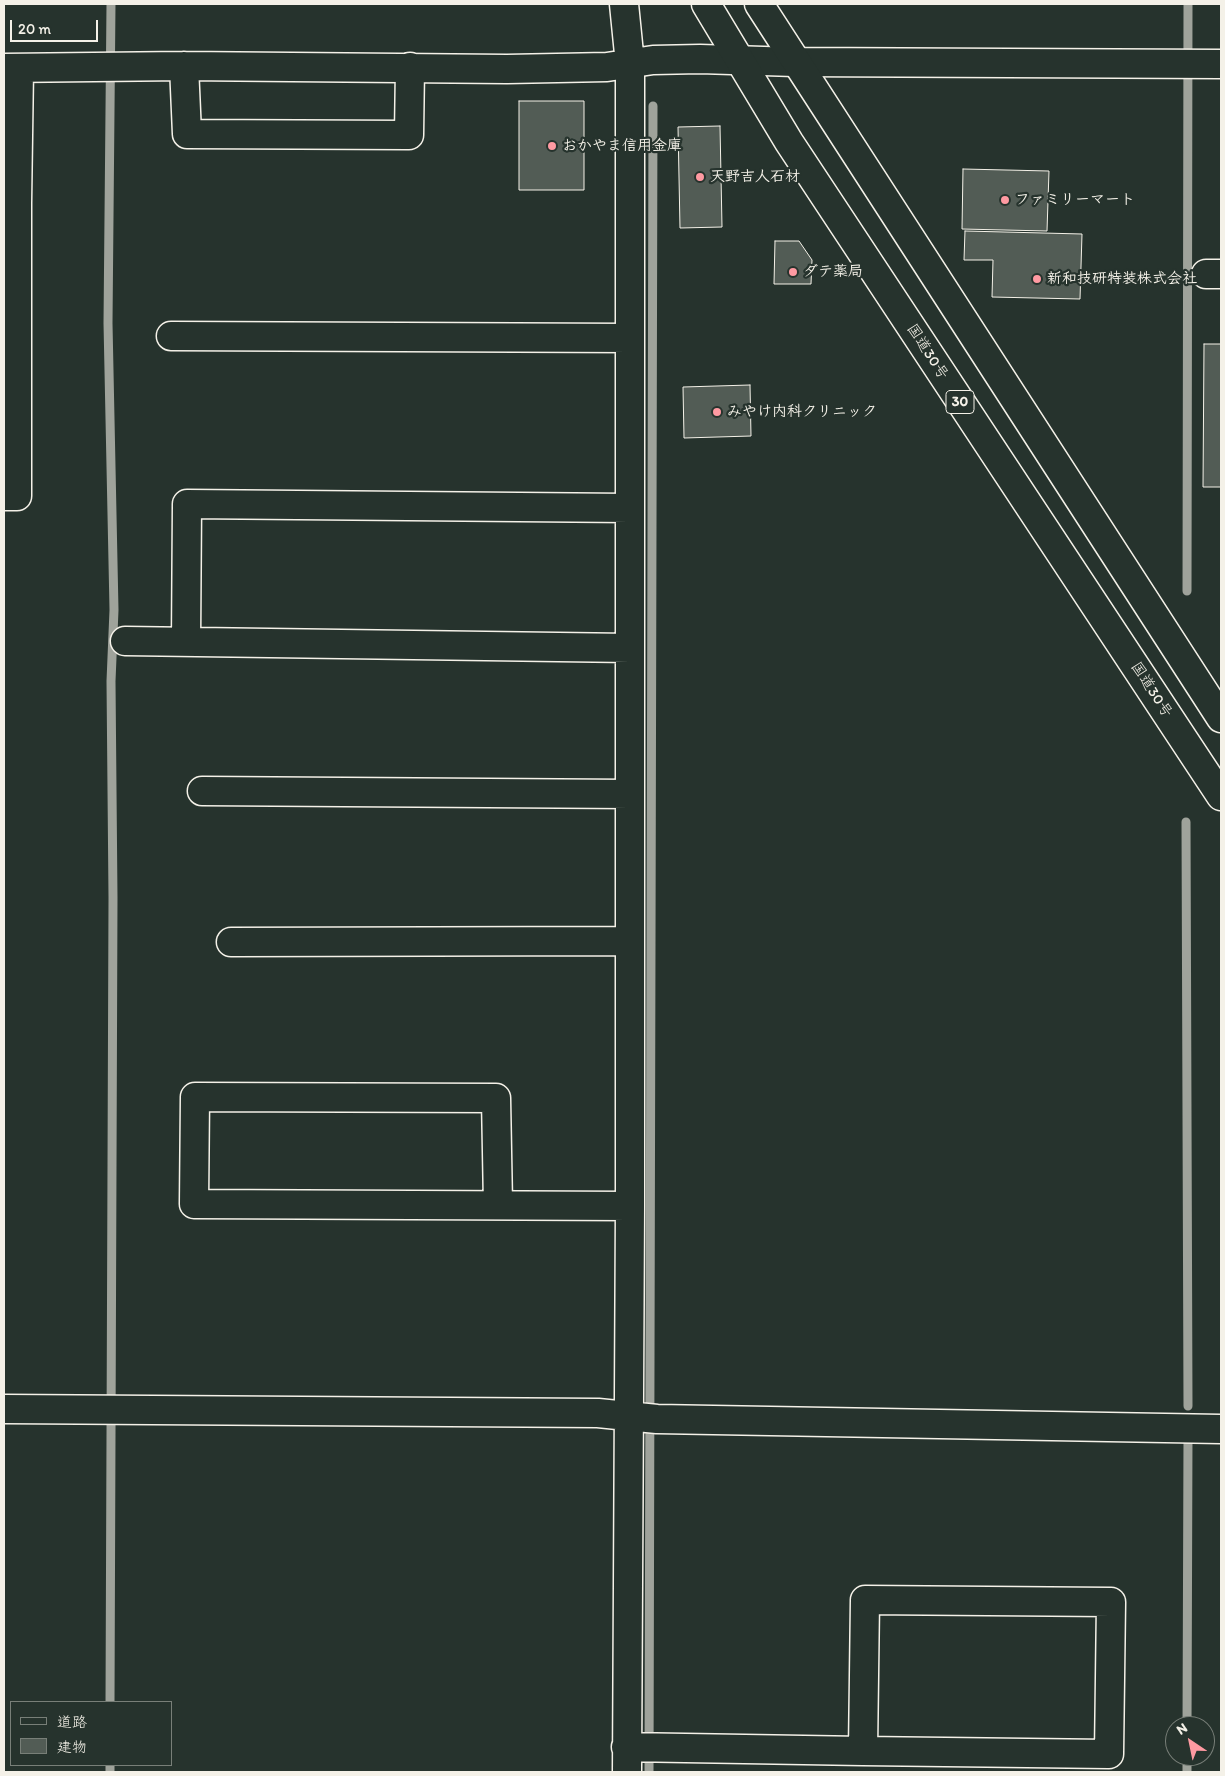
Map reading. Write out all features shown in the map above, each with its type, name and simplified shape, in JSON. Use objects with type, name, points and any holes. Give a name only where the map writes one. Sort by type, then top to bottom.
[{"type":"main road","points":[[624,4],[630,64],[630,1206],[643,1418],[639,1753],[863,1751],[1109,1754],[1111,1602],[864,1600],[863,1751]]},
{"type":"main road","name":"国道30号","points":[[706,4],[739,62],[789,142],[1221,796]]},
{"type":"main road","points":[[759,4],[1221,718]]},
{"type":"main road","points":[[4,496],[17,496],[10,203],[12,68],[184,66],[507,69],[606,67],[653,60],[1221,64]]},
{"type":"main road","points":[[184,66],[187,134],[400,135],[410,135],[410,67]]},
{"type":"main road","points":[[171,336],[630,338]]},
{"type":"main road","points":[[186,642],[187,504],[630,508]]},
{"type":"main road","points":[[124,641],[630,648]]},
{"type":"main road","points":[[202,792],[630,794]]},
{"type":"main road","points":[[231,942],[630,941]]},
{"type":"main road","points":[[498,1205],[496,1098],[195,1097],[194,1204],[630,1206]]},
{"type":"main road","points":[[4,1409],[588,1412],[643,1418],[1221,1429]]},
{"type":"building","name":"おかやま信用金庫","points":[[519,101],[584,101],[584,190],[519,190]]},
{"type":"building","name":"天野吉人石材","points":[[720,126],[722,227],[680,228],[678,127]]},
{"type":"building","name":"ファミリーマート","points":[[963,169],[1049,171],[1047,231],[962,229]]},
{"type":"building","name":"新和技研特装株式会社","points":[[965,231],[1082,234],[1080,299],[992,297],[993,260],[964,260]]},
{"type":"building","name":"ダテ薬局","points":[[775,241],[799,241],[812,260],[811,284],[774,284]]},
{"type":"building","points":[[1204,344],[1221,344],[1221,487],[1203,487]]},
{"type":"building","name":"みやけ内科クリニック","points":[[750,385],[751,436],[684,438],[683,387]]},
{"type":"waterway","points":[[110,1701],[113,898],[111,681],[114,610],[108,323],[111,4]]},
{"type":"waterway","points":[[1187,591],[1188,4]]},
{"type":"waterway","points":[[649,1772],[653,106]]},
{"type":"waterway","points":[[1186,822],[1188,1406]]},
{"type":"waterway","points":[[1187,1716],[1188,1436]]},
{"type":"waterway","points":[[110,1766],[110,1772]]},
{"type":"waterway","points":[[1187,1766],[1187,1772]]},
{"type":"place","name":"おかやま信用金庫","points":[[552,146]]},
{"type":"place","name":"天野吉人石材","points":[[700,177]]},
{"type":"place","name":"ファミリーマート","points":[[1005,200]]},
{"type":"place","name":"ダテ薬局","points":[[793,272]]},
{"type":"place","name":"新和技研特装株式会社","points":[[1037,279]]},
{"type":"place","name":"みやけ内科クリニック","points":[[717,412]]}]
